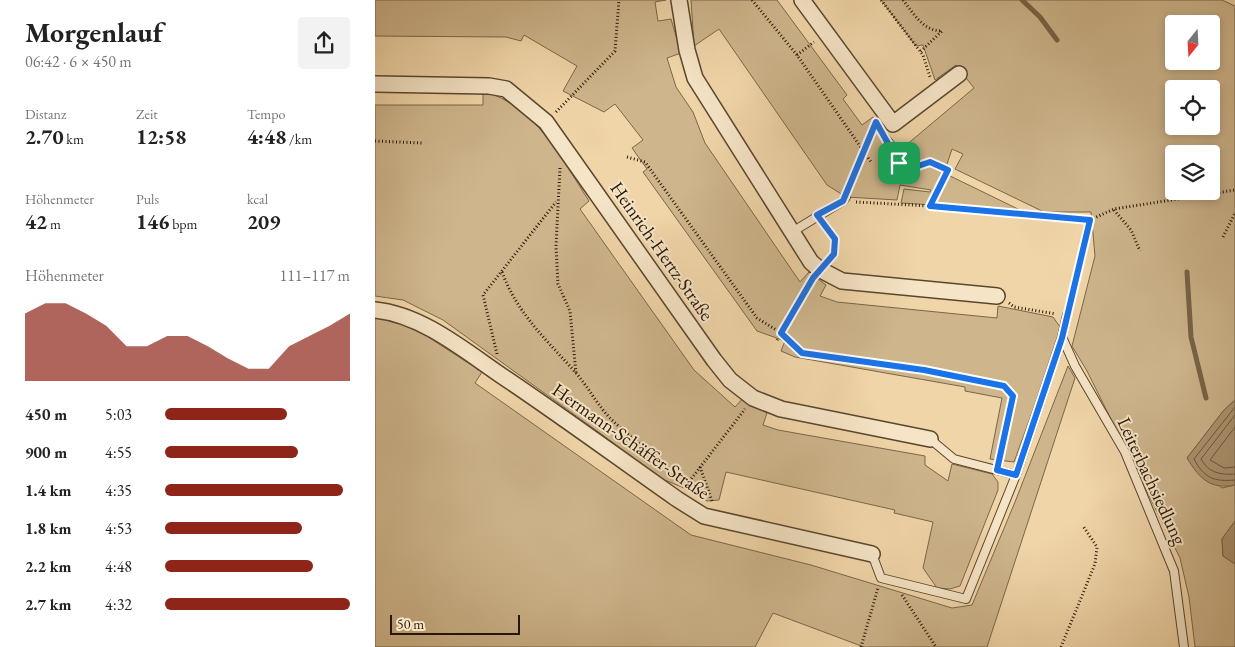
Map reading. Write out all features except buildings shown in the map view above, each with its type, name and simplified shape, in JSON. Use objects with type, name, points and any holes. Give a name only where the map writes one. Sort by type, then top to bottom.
[{"type":"street","points":[[679,0],[691,66],[695,78],[811,262],[819,270],[841,281],[997,296]]},
{"type":"street","points":[[802,0],[893,124],[959,74]]},
{"type":"street","name":"Heinrich-Hertz-Straße","points":[[375,84],[489,86],[506,89],[546,122],[730,380],[753,398],[781,409],[930,439]]},
{"type":"street","name":"Hermann-Schäffer-Straße","points":[[375,310],[410,317],[681,493],[704,516],[872,554]]},
{"type":"lane","points":[[792,232],[844,199]]},
{"type":"lane","points":[[881,578],[966,599],[1016,475],[1062,338],[1067,315]]},
{"type":"lane","name":"Leiterbachsiedlung","points":[[1062,338],[1075,366],[1125,452],[1174,571],[1184,647]]},
{"type":"lane","points":[[930,439],[954,459],[1016,475]]},
{"type":"lane","name":"Hermann-Schäffer-Straße","points":[[872,554],[881,578]]},
{"type":"path","points":[[565,103],[575,90],[615,51],[619,0]]},
{"type":"path","points":[[752,0],[797,55],[871,162]]},
{"type":"path","points":[[881,0],[920,52],[936,92]]},
{"type":"path","points":[[903,0],[924,26],[934,31],[942,31],[920,52]]},
{"type":"path","points":[[797,55],[826,33]]},
{"type":"path","points":[[930,206],[948,170],[930,162],[909,169],[899,163],[876,122],[844,199],[1090,220],[1114,210],[1235,190]]},
{"type":"path","points":[[375,141],[421,143]]},
{"type":"path","points":[[562,143],[557,202],[558,284],[570,311],[576,374]]},
{"type":"path","points":[[627,157],[645,162],[757,318],[781,333],[802,353],[924,370],[1004,386],[1013,396],[997,470]]},
{"type":"path","points":[[500,375],[495,340],[483,296],[557,202]]},
{"type":"path","points":[[1114,210],[1131,230],[1140,251]]},
{"type":"path","points":[[1223,237],[1235,213]]},
{"type":"path","points":[[777,340],[819,270],[834,254],[835,239],[817,215]]},
{"type":"path","points":[[997,296],[1003,297],[1014,307],[1067,315],[1090,220]]},
{"type":"path","points":[[502,272],[510,293],[538,334],[576,374],[612,420],[660,459],[681,493],[734,425]]},
{"type":"path","points":[[700,467],[719,520]]},
{"type":"path","points":[[1061,647],[1095,564],[1097,547],[1083,526]]},
{"type":"path","points":[[861,647],[881,578]]},
{"type":"path","points":[[894,582],[936,647]]},
{"type":"shaded area","points":[[375,0],[666,0],[655,2],[658,21],[671,19],[681,53],[667,58],[676,87],[693,112],[705,143],[800,282],[809,272],[826,285],[820,296],[837,302],[997,318],[998,306],[1053,317],[1060,327],[1052,358],[1014,462],[990,459],[1002,398],[965,391],[965,387],[795,357],[781,351],[785,341],[757,331],[643,172],[647,169],[632,148],[643,140],[615,104],[604,112],[563,91],[577,66],[524,35],[521,41],[506,37],[375,36]]},
{"type":"shaded area","points":[[691,0],[777,0],[847,95],[843,99],[862,125],[873,117],[897,145],[905,146],[974,88],[956,65],[935,80],[923,45],[916,46],[881,0],[1222,0],[1235,6],[1235,400],[1224,410],[1187,458],[1222,488],[1235,485],[1235,521],[1222,539],[1223,556],[1235,564],[1235,647],[1195,647],[1189,597],[1180,558],[1087,371],[1072,346],[1095,256],[1091,212],[1044,212],[955,169],[963,154],[952,149],[944,173],[1020,210],[901,203],[904,189],[930,192],[931,190],[900,185],[897,200],[846,197],[827,185],[719,29],[694,46]]},
{"type":"shaded area","points":[[483,91],[502,98],[518,108],[532,121],[557,151],[589,201],[580,209],[694,370],[735,407],[744,397],[767,413],[763,425],[778,430],[925,456],[925,465],[948,481],[952,464],[992,474],[998,482],[998,490],[960,586],[950,589],[937,588],[923,568],[933,522],[894,513],[895,510],[726,472],[719,500],[707,501],[691,491],[665,480],[443,320],[403,300],[375,296],[375,105],[483,105]]},
{"type":"shaded area","points":[[375,315],[402,320],[482,372],[475,383],[691,535],[811,565],[952,608],[972,605],[1015,502],[1068,366],[1075,378],[987,647],[864,647],[773,613],[755,647],[375,647]]},
{"type":"water","points":[[1235,400],[1235,485],[1219,486],[1201,477],[1187,458],[1224,410]]},
{"type":"water","points":[[1235,521],[1235,564],[1223,556],[1222,539]]},
{"type":"waterway","points":[[1022,0],[1040,17],[1057,40]]},
{"type":"waterway","points":[[1187,272],[1191,337],[1206,398]]},
{"type":"route","points":[[876,122],[899,163],[909,169],[930,162],[948,170],[930,206],[1090,220],[1062,338],[1016,475],[997,470],[1013,396],[1004,386],[924,370],[802,353],[781,333],[813,278],[834,254],[835,239],[817,215],[843,201],[876,122]]}]
